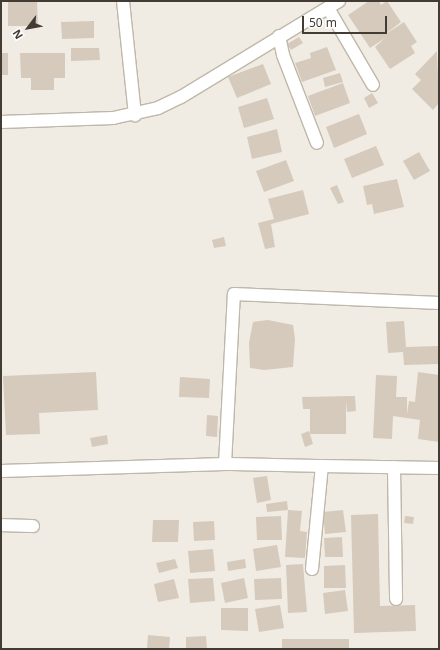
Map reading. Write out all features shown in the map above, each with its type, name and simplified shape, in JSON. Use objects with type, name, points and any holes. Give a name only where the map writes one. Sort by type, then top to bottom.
[{"type":"street","points":[[122,1],[135,115]]},
{"type":"street","points":[[1,122],[113,118],[135,115],[181,97],[279,36],[339,1]]},
{"type":"street","points":[[328,8],[373,85]]},
{"type":"street","points":[[279,36],[283,55],[317,143]]},
{"type":"street","points":[[225,464],[234,294],[439,303]]},
{"type":"street","points":[[1,470],[225,464],[439,468]]},
{"type":"street","points":[[312,569],[322,466]]},
{"type":"street","points":[[394,468],[396,599]]},
{"type":"street","points":[[1,525],[33,526]]},
{"type":"building","points":[[8,1],[37,1],[38,26],[8,26]]},
{"type":"building","points":[[369,1],[379,1],[381,5],[387,1],[401,22],[383,36],[404,22],[417,42],[411,46],[415,53],[390,69],[375,47],[385,38],[370,48],[348,15]]},
{"type":"building","points":[[94,21],[94,38],[62,39],[61,22]]},
{"type":"building","points":[[299,37],[303,43],[291,50],[287,44]]},
{"type":"building","points":[[327,47],[336,70],[302,82],[295,63],[311,58],[310,53]]},
{"type":"building","points":[[71,48],[99,48],[100,60],[71,61]]},
{"type":"building","points":[[437,51],[439,103],[433,110],[412,89],[421,80],[415,74]]},
{"type":"building","points":[[1,53],[8,53],[8,75],[1,75]]},
{"type":"building","points":[[20,53],[65,53],[65,78],[54,78],[54,90],[31,90],[31,78],[21,78]]},
{"type":"building","points":[[263,64],[271,84],[237,98],[228,77]]},
{"type":"building","points":[[340,73],[343,82],[325,87],[323,78]]},
{"type":"building","points":[[343,83],[350,103],[315,116],[308,96]]},
{"type":"building","points":[[372,93],[378,103],[369,108],[364,98]]},
{"type":"building","points":[[267,98],[274,119],[244,128],[238,107]]},
{"type":"building","points":[[359,114],[367,134],[334,148],[326,127]]},
{"type":"building","points":[[277,129],[282,152],[252,159],[247,137]]},
{"type":"building","points":[[376,146],[384,165],[352,178],[344,159]]},
{"type":"building","points":[[419,152],[430,171],[414,180],[403,161]]},
{"type":"building","points":[[286,160],[294,181],[264,192],[256,171]]},
{"type":"building","points":[[397,179],[404,207],[374,214],[372,204],[367,205],[363,186]]},
{"type":"building","points":[[337,185],[344,202],[338,204],[330,188]]},
{"type":"building","points":[[303,190],[309,214],[271,224],[275,247],[265,249],[258,223],[274,219],[268,199]]},
{"type":"building","points":[[224,237],[226,246],[214,248],[212,240]]},
{"type":"building","points":[[268,320],[293,325],[295,339],[293,367],[264,370],[250,368],[249,343],[253,322]]},
{"type":"building","points":[[404,321],[406,347],[439,346],[439,364],[404,365],[403,352],[388,353],[386,322]]},
{"type":"building","points":[[96,372],[98,410],[39,413],[40,434],[6,435],[3,376]]},
{"type":"building","points":[[418,372],[439,375],[439,442],[418,439],[420,420],[393,416],[392,439],[373,438],[376,375],[397,376],[396,397],[407,397],[407,414],[409,401],[415,402]]},
{"type":"building","points":[[180,377],[210,379],[209,398],[179,397]]},
{"type":"building","points":[[355,396],[356,411],[347,412],[346,400],[346,434],[310,434],[310,409],[303,409],[302,397]]},
{"type":"building","points":[[207,415],[218,416],[217,437],[206,436]]},
{"type":"building","points":[[309,431],[313,444],[305,447],[301,434]]},
{"type":"building","points":[[107,435],[108,444],[92,447],[90,438]]},
{"type":"building","points":[[267,476],[271,500],[257,503],[253,478]]},
{"type":"building","points":[[287,501],[288,510],[267,512],[266,504]]},
{"type":"building","points":[[288,510],[302,511],[300,531],[307,532],[305,558],[285,557]]},
{"type":"building","points":[[343,510],[346,532],[325,534],[323,512]]},
{"type":"building","points":[[378,514],[380,606],[415,605],[416,631],[354,633],[351,515]]},
{"type":"building","points":[[281,516],[282,540],[257,540],[256,517]]},
{"type":"building","points":[[405,516],[414,517],[413,524],[404,523]]},
{"type":"building","points":[[153,520],[179,520],[178,542],[152,542]]},
{"type":"building","points":[[214,521],[215,540],[194,541],[193,522]]},
{"type":"building","points":[[342,537],[343,557],[325,557],[324,538]]},
{"type":"building","points":[[277,545],[281,567],[256,571],[253,549]]},
{"type":"building","points":[[213,549],[215,571],[190,573],[188,551]]},
{"type":"building","points":[[175,559],[178,568],[159,573],[156,563]]},
{"type":"building","points":[[245,559],[246,568],[228,571],[227,562]]},
{"type":"building","points":[[303,564],[307,612],[288,613],[286,565]]},
{"type":"building","points":[[345,565],[346,588],[324,588],[324,566]]},
{"type":"building","points":[[213,578],[215,601],[190,603],[188,579]]},
{"type":"building","points":[[244,578],[248,598],[225,603],[221,583]]},
{"type":"building","points":[[281,578],[282,599],[255,600],[254,579]]},
{"type":"building","points":[[174,579],[179,598],[158,602],[154,584]]},
{"type":"building","points":[[345,590],[348,611],[325,614],[323,593]]},
{"type":"building","points":[[280,605],[284,628],[259,632],[255,609]]},
{"type":"building","points":[[221,608],[248,608],[248,631],[221,630]]},
{"type":"building","points":[[148,635],[170,637],[169,649],[147,649]]},
{"type":"building","points":[[206,636],[207,649],[186,649],[186,637]]},
{"type":"building","points":[[282,639],[349,639],[349,649],[282,649]]}]
